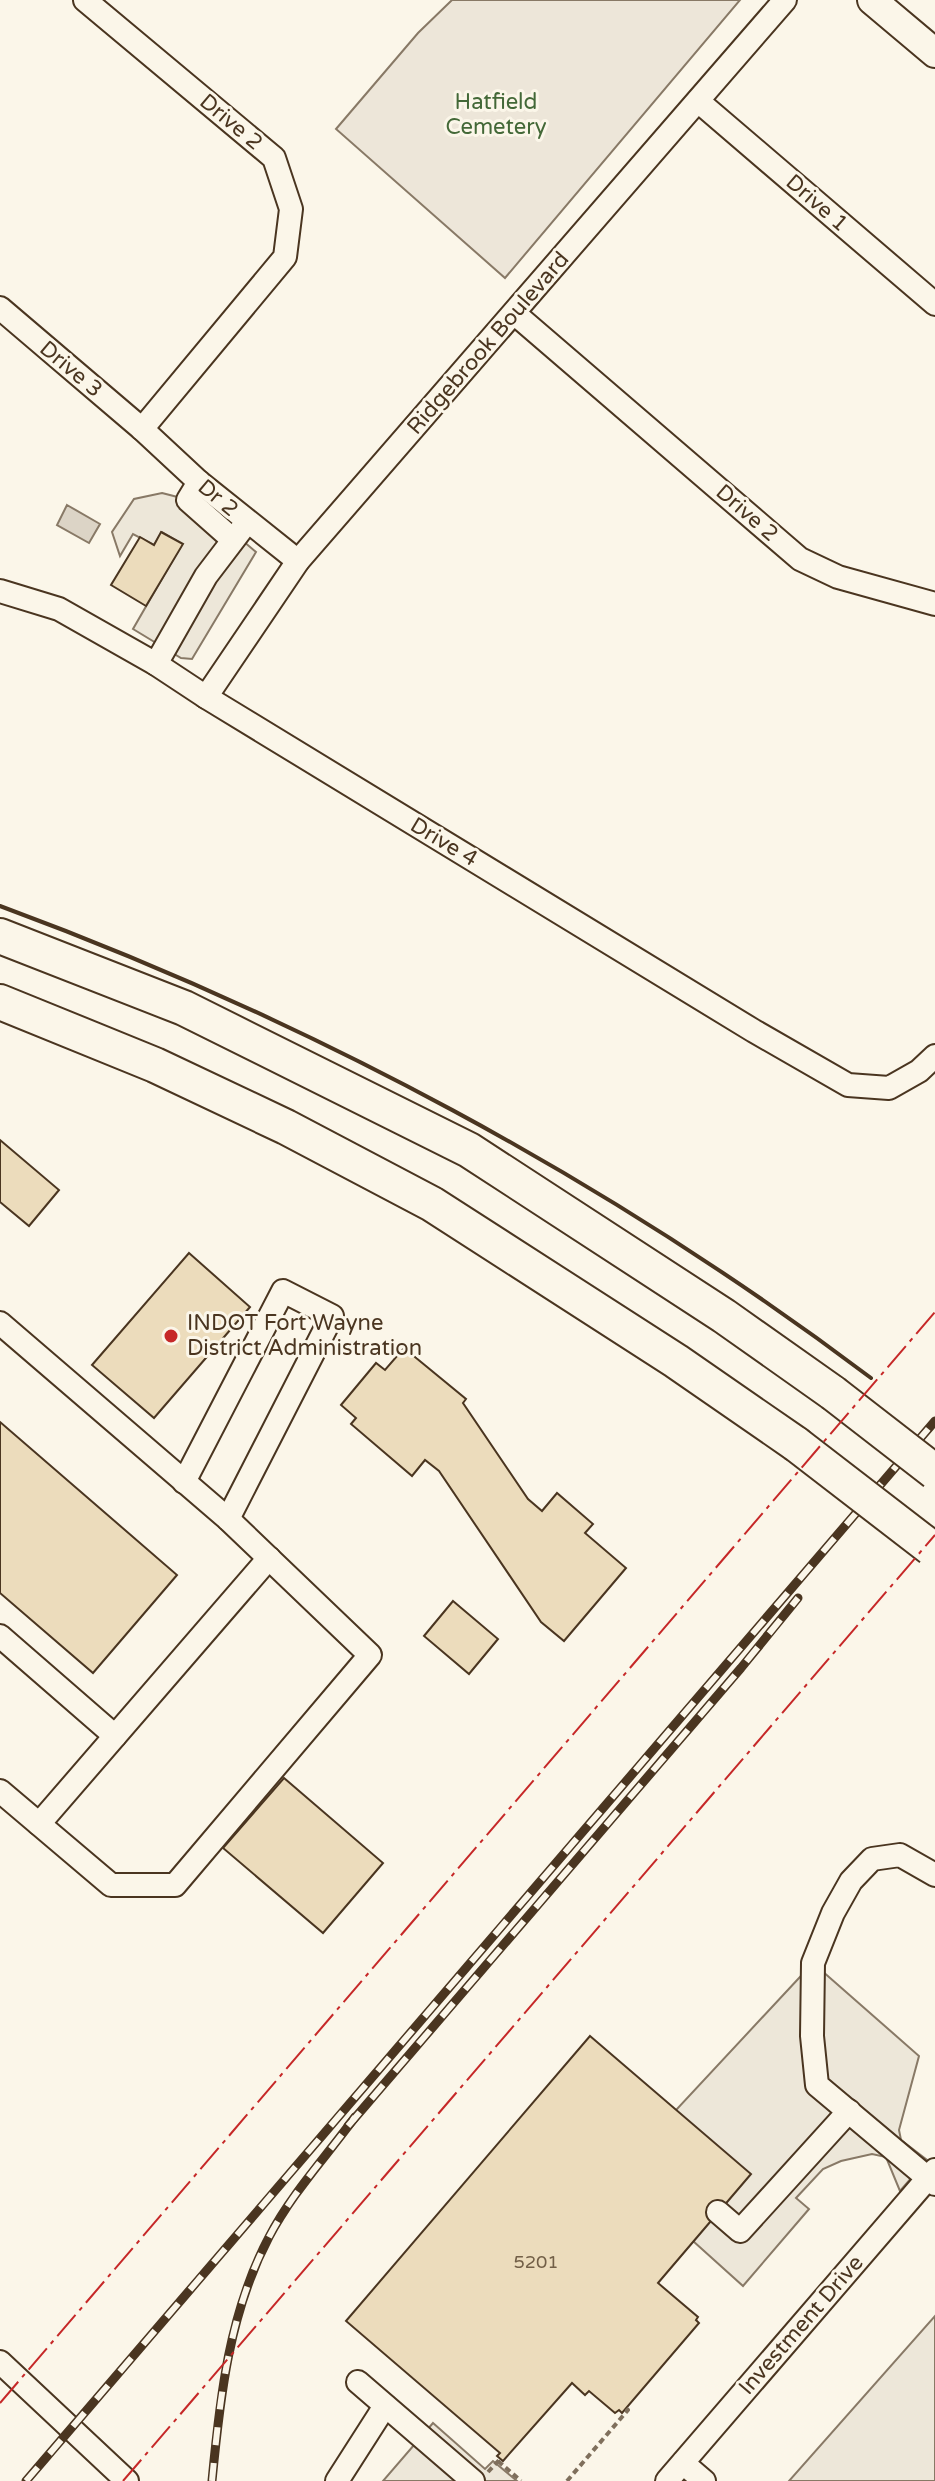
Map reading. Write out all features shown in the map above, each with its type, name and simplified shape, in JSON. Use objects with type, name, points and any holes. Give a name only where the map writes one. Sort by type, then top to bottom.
[{"type":"highway","points":[[0,936],[184,1008],[469,1150],[724,1316],[833,1393],[935,1472]]},
{"type":"highway","points":[[0,1002],[168,1071],[286,1127],[432,1204],[676,1361],[796,1444],[933,1550]]},
{"type":"main road","points":[[872,0],[935,53]]},
{"type":"street","name":"Drive 2","points":[[85,0],[274,158],[291,209],[285,257],[142,429]]},
{"type":"street","name":"Ridgebrook Boulevard","points":[[206,697],[298,561],[785,0]]},
{"type":"street","name":"Drive 1","points":[[698,101],[935,304]]},
{"type":"street","name":"Drive 3","points":[[0,308],[142,429]]},
{"type":"street","name":"Drive 2","points":[[514,313],[800,559],[838,577],[935,604]]},
{"type":"street","name":"Dr 2","points":[[142,429],[199,482],[239,530],[298,561]]},
{"type":"street","points":[[156,664],[194,596],[239,530]]},
{"type":"street","name":"Drive 4","points":[[0,591],[59,609],[156,664],[767,1039],[848,1085],[889,1088],[919,1071],[935,1056]]},
{"type":"street","points":[[184,1482],[283,1291],[332,1316],[228,1519]]},
{"type":"street","points":[[0,1791],[111,1885],[175,1885],[370,1655],[228,1519],[3,1325]]},
{"type":"street","points":[[39,1824],[269,1558]]},
{"type":"street","points":[[0,1636],[115,1736]]},
{"type":"street","points":[[933,2177],[817,2085],[812,2036],[813,1963],[833,1913],[851,1881],[872,1859],[900,1855],[935,1875]]},
{"type":"street","points":[[718,2212],[740,2231],[849,2111]]},
{"type":"street","name":"Investment Drive","points":[[667,2481],[933,2177]]},
{"type":"street","points":[[0,2362],[127,2481]]},
{"type":"street","points":[[358,2382],[473,2481]]},
{"type":"street","points":[[337,2481],[385,2406]]},
{"type":"street","points":[[683,2463],[704,2481]]},
{"type":"path","points":[[567,2481],[628,2410],[626,2408]]},
{"type":"path","points":[[498,2461],[521,2481]]},
{"type":"green space","name":"Hatfield Cemetery","points":[[452,0],[740,0],[505,278],[336,129],[418,33]]},
{"type":"shaded area","points":[[162,493],[197,502],[256,552],[192,659],[181,658],[133,629],[182,544],[162,532],[154,545],[133,534],[120,556],[112,532],[134,499]]},
{"type":"shaded area","points":[[67,505],[100,524],[89,543],[57,525]]},
{"type":"shaded area","points":[[813,1963],[919,2056],[899,2130],[901,2140],[927,2160],[900,2191],[886,2157],[872,2154],[823,2169],[796,2198],[809,2209],[743,2286],[693,2241],[676,2110]]},
{"type":"shaded area","points":[[935,2316],[935,2481],[789,2481]]},
{"type":"shaded area","points":[[433,2423],[485,2469],[493,2461],[517,2481],[383,2481]]},
{"type":"building","points":[[161,532],[183,544],[146,606],[111,585],[140,537],[154,545]]},
{"type":"building","points":[[0,1140],[59,1190],[29,1226],[0,1202]]},
{"type":"building","name":"INDOT Fort Wayne District Administration","points":[[189,1253],[250,1307],[154,1418],[92,1365]]},
{"type":"building","points":[[404,1348],[466,1399],[463,1403],[528,1499],[542,1511],[557,1493],[593,1524],[585,1533],[626,1568],[564,1641],[541,1622],[439,1471],[425,1460],[412,1476],[351,1424],[356,1418],[341,1405],[376,1363],[385,1370]]},
{"type":"building","points":[[0,1422],[177,1575],[93,1673],[0,1593]]},
{"type":"building","points":[[453,1601],[498,1639],[469,1674],[424,1636]]},
{"type":"building","points":[[284,1778],[383,1863],[323,1933],[223,1848]]},
{"type":"building","points":[[590,2036],[751,2174],[658,2283],[698,2317],[696,2320],[699,2323],[622,2413],[619,2410],[615,2413],[589,2391],[585,2395],[572,2383],[503,2461],[497,2456],[500,2453],[346,2321]]},
{"type":"railway","points":[[26,2481],[935,1421]]},
{"type":"railway","points":[[348,2126],[798,1598]]},
{"type":"railway","points":[[212,2481],[228,2356],[255,2266],[288,2205],[355,2117]]},
{"type":"wall","points":[[0,906],[229,1000],[342,1053],[452,1110],[561,1171],[667,1236],[871,1378]]},
{"type":"power","points":[[0,2403],[935,1312]]},
{"type":"power","points":[[123,2481],[935,1535]]},
{"type":"place","name":"INDOT Fort Wayne District Administration","points":[[171,1336]]}]
